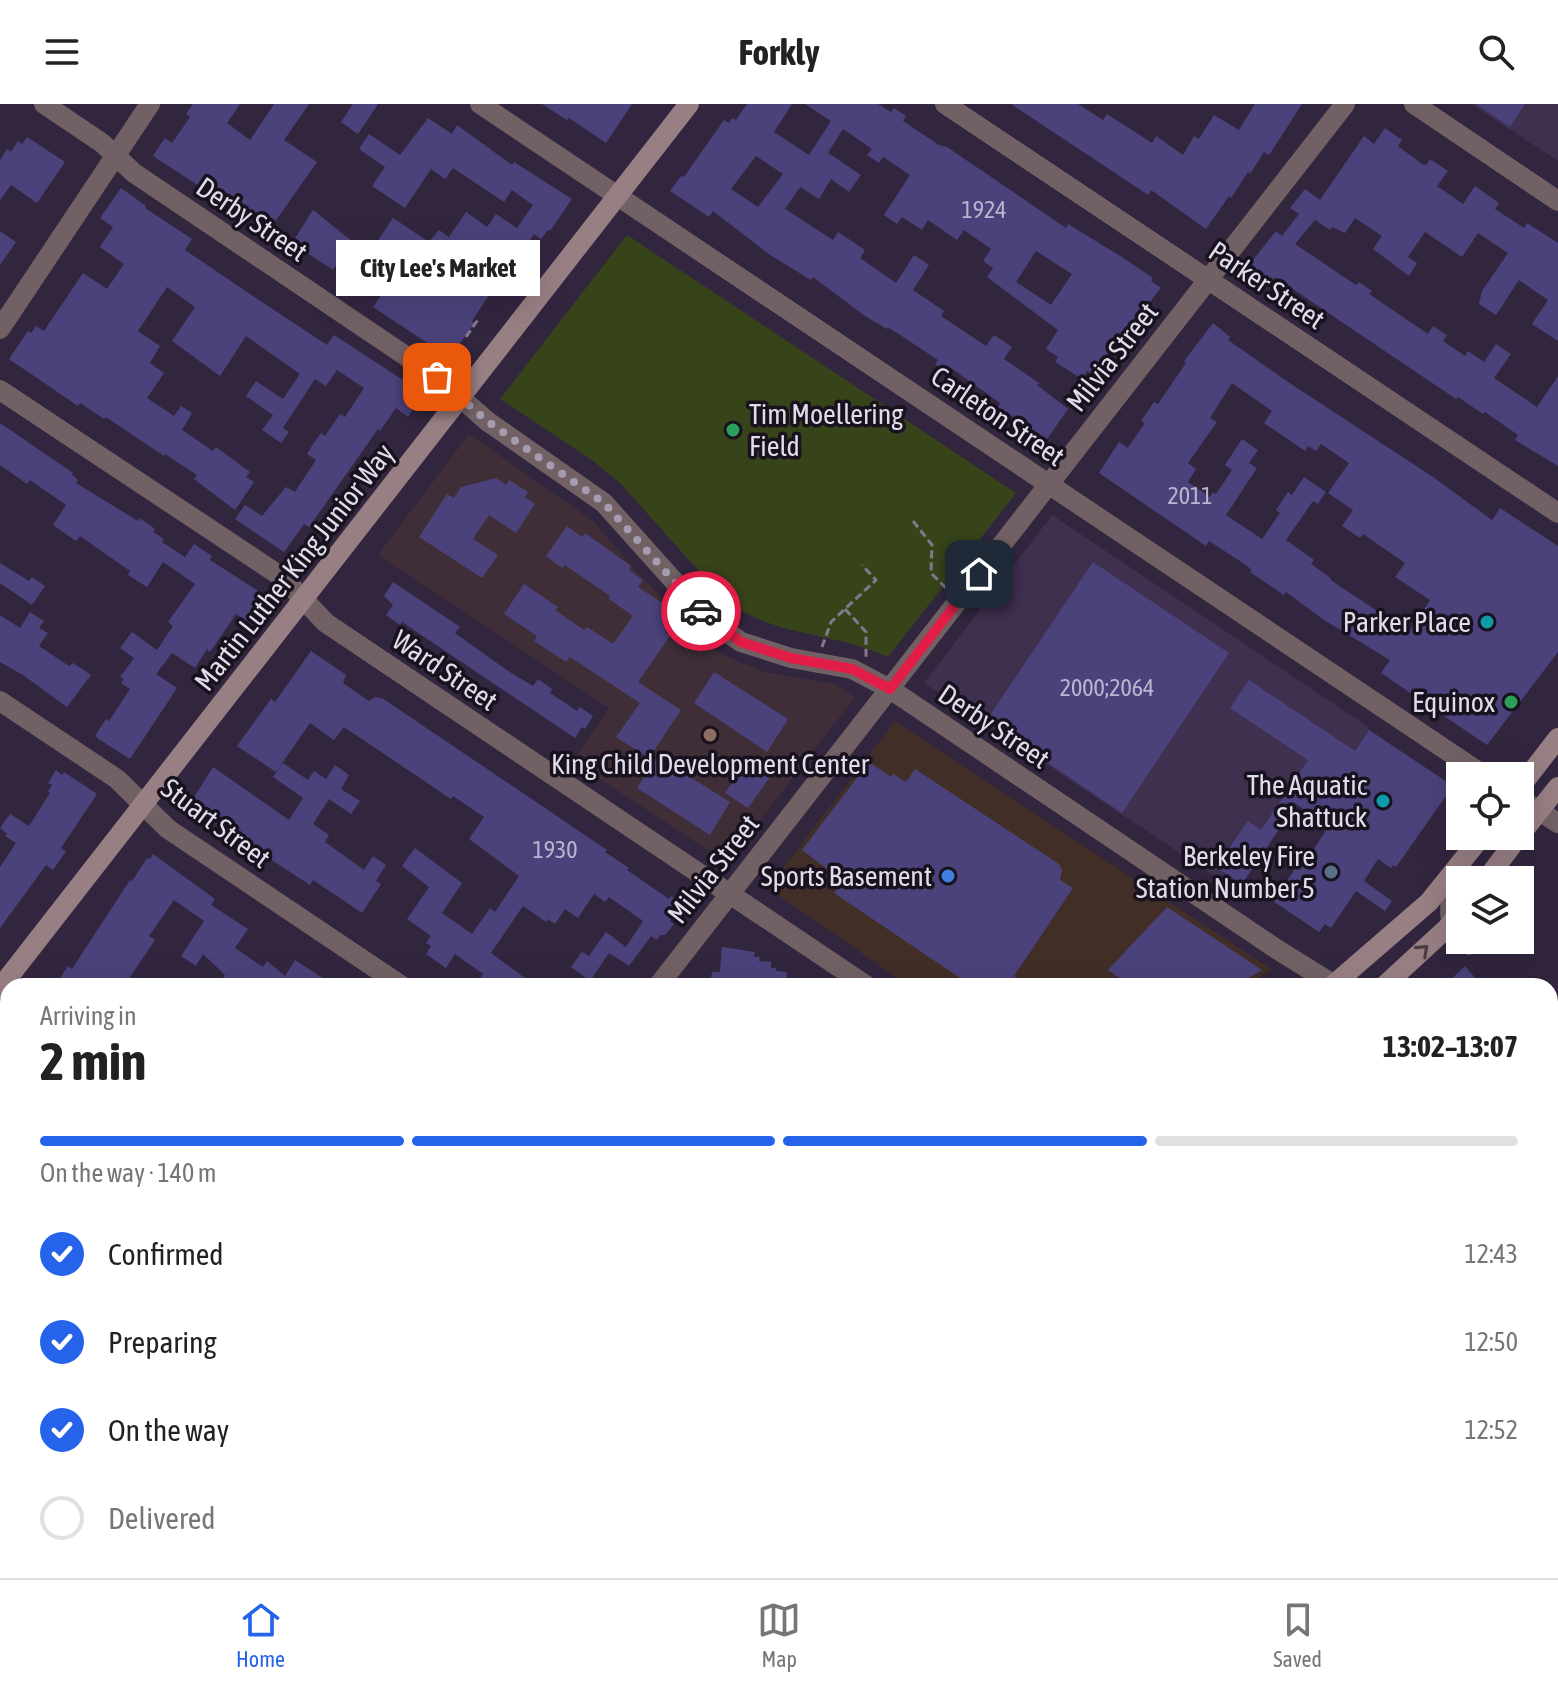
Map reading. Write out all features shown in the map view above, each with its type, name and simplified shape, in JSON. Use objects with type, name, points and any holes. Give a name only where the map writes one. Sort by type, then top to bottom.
[{"type":"street","name":"Derby Street","points":[[44,104],[102,143],[134,173],[437,377],[487,421],[604,503],[707,618],[721,629],[741,642],[765,651],[852,669],[890,689],[1323,978]]},
{"type":"street","points":[[0,329],[150,104]]},
{"type":"street","name":"Carleton Street","points":[[480,104],[1464,762]]},
{"type":"street","name":"Martin Luther King Junior Way","points":[[8,978],[689,104]]},
{"type":"street","name":"Parker Street","points":[[945,104],[1558,513]]},
{"type":"street","name":"Milvia Street","points":[[664,978],[1345,104]]},
{"type":"street","points":[[1414,104],[1558,201]]},
{"type":"street","name":"Ward Street","points":[[0,390],[282,577],[326,623],[855,978]]},
{"type":"street","name":"Stuart Street","points":[[0,701],[117,779],[168,829],[390,978]]},
{"type":"street","points":[[1534,769],[1558,738]]},
{"type":"street","points":[[1534,818],[1558,787]]},
{"type":"street","points":[[1534,808],[1558,823]]},
{"type":"street","points":[[1459,866],[1471,850]]},
{"type":"street","points":[[1497,866],[1509,850]]},
{"type":"street","points":[[1342,978],[1405,925],[1446,882]]},
{"type":"street","points":[[1396,978],[1446,943]]},
{"type":"lane","points":[[1446,896],[1443,912],[1446,916]]},
{"type":"path","points":[[466,337],[479,318]]},
{"type":"path","points":[[913,521],[932,545],[931,573],[961,599]]},
{"type":"path","points":[[817,662],[831,622],[876,580],[862,565]]},
{"type":"path","points":[[845,609],[866,632],[866,676]]},
{"type":"shaded area","points":[[1471,104],[1558,104],[1558,161]]},
{"type":"shaded area","points":[[469,434],[593,521],[636,571],[711,648],[764,672],[834,684],[855,697],[727,863],[573,761],[609,708],[378,555]]},
{"type":"shaded area","points":[[1052,515],[1370,728],[1312,815],[1296,805],[1237,891],[924,683]]},
{"type":"shaded area","points":[[895,721],[1272,970],[1258,978],[897,978],[768,888]]},
{"type":"green space","name":"Tim Moellering Field","points":[[627,235],[1016,493],[888,657],[866,648],[763,621],[723,598],[621,484],[592,460],[500,399]]},
{"type":"building","points":[[193,104],[240,104],[227,123],[250,140],[274,104],[309,104],[284,140],[317,162],[270,229],[205,183],[202,188],[153,156],[165,138],[172,143],[190,117],[186,114]]},
{"type":"building","points":[[353,104],[378,104],[358,134],[341,122]]},
{"type":"building","points":[[542,104],[632,104],[606,143]]},
{"type":"building","points":[[747,104],[792,104],[774,132],[809,155],[831,121],[805,104],[878,104],[891,112],[894,108],[906,116],[903,121],[947,147],[1066,228],[1068,224],[1125,259],[1153,278],[1151,281],[1161,288],[1102,361],[1091,373],[1087,371],[1082,379],[1055,362],[1058,357],[1046,349],[1058,330],[987,277],[993,268],[983,261],[991,249],[964,230],[957,240],[928,220],[922,230],[902,217],[897,224],[884,215],[910,175],[883,157],[879,163],[867,155],[872,149],[843,129],[828,153],[861,175],[849,192],[831,179],[819,199],[800,187],[785,209],[833,240],[838,232],[865,250],[860,258],[896,283],[914,255],[929,265],[913,290],[944,311],[941,316],[986,346],[994,335],[1012,347],[1004,359],[1039,383],[1037,385],[1068,409],[1047,439],[998,407],[1000,403],[951,368],[946,372],[935,364],[938,360],[888,327],[865,316],[813,277],[811,280],[770,255],[713,211],[709,217],[670,191],[681,176],[684,177],[724,120],[729,123],[732,118],[736,120]],"holes":[[[756,156],[783,174],[758,207],[731,189]],[[1036,251],[1072,274],[1051,305],[1016,282]]]},
{"type":"building","points":[[1011,104],[1078,104],[1103,120],[1107,114],[1152,143],[1156,136],[1183,155],[1194,136],[1199,139],[1214,115],[1239,130],[1255,104],[1302,104],[1269,155],[1264,152],[1206,229],[1151,190],[1148,195]]},
{"type":"building","points":[[1476,104],[1525,104],[1510,127]]},
{"type":"building","points":[[428,118],[452,134],[457,125],[512,165],[514,162],[572,199],[550,231],[541,239],[534,234],[520,255],[514,252],[488,290],[491,292],[472,321],[474,323],[450,358],[373,307],[397,272],[369,254],[393,218],[429,242],[439,230],[449,237],[466,212],[487,227],[496,214],[517,228],[533,205],[512,190],[504,202],[453,168],[445,179],[431,169],[405,208],[372,186],[385,167],[359,149],[369,134],[400,155]]},
{"type":"building","points":[[1385,128],[1402,140],[1398,146],[1422,164],[1426,165],[1430,159],[1448,171],[1437,186],[1463,204],[1475,186],[1499,203],[1495,209],[1524,228],[1527,223],[1558,243],[1558,341],[1532,324],[1548,300],[1519,280],[1496,315],[1479,304],[1482,291],[1508,253],[1478,233],[1462,257],[1425,232],[1408,257],[1417,263],[1409,276],[1373,249],[1382,236],[1355,218],[1345,233],[1332,227],[1330,230],[1315,220],[1295,244],[1356,285],[1359,282],[1372,291],[1369,294],[1428,334],[1433,326],[1447,335],[1443,341],[1465,356],[1468,351],[1484,362],[1496,344],[1511,354],[1494,378],[1537,407],[1558,376],[1558,466],[1515,440],[1518,435],[1485,412],[1483,414],[1458,397],[1456,399],[1275,277],[1272,281],[1267,280],[1249,265],[1276,231],[1282,236],[1299,214],[1290,208],[1305,189],[1320,200],[1364,136],[1374,144]]},
{"type":"building","points":[[27,137],[65,162],[37,203],[11,185],[0,200],[0,160],[7,149],[11,152],[18,141],[22,144]]},
{"type":"building","points":[[121,188],[192,239],[185,250],[327,345],[334,335],[423,393],[408,417],[396,408],[309,527],[304,524],[284,552],[235,519],[245,505],[262,516],[286,487],[295,492],[316,460],[307,454],[313,444],[321,433],[325,436],[340,414],[345,417],[364,388],[337,370],[326,386],[315,379],[283,428],[289,432],[281,443],[262,430],[273,415],[246,396],[256,381],[283,399],[300,374],[246,336],[220,376],[172,341],[195,307],[167,287],[138,331],[160,346],[150,363],[164,373],[147,398],[174,416],[181,406],[192,413],[182,430],[213,451],[216,447],[250,472],[246,477],[254,482],[235,510],[194,479],[197,475],[106,417],[104,419],[80,403],[78,406],[9,359],[28,331],[31,333],[36,326],[44,331],[83,273],[107,289],[124,264],[100,247],[113,227],[100,218]]},
{"type":"building","points":[[313,210],[353,242],[333,270],[292,243]]},
{"type":"building","points":[[0,231],[16,242],[0,265]]},
{"type":"building","points":[[1213,323],[1230,337],[1228,340],[1492,520],[1500,508],[1558,546],[1558,652],[1487,745],[1381,673],[1390,660],[1324,620],[1286,592],[1284,595],[1209,541],[1206,546],[1099,473],[1119,442],[1128,448],[1145,423],[1141,421],[1154,402],[1158,404],[1186,363],[1184,361]],"holes":[[[1232,383],[1272,411],[1264,423],[1305,451],[1308,446],[1316,451],[1321,444],[1349,463],[1328,493],[1353,510],[1342,526],[1360,538],[1363,534],[1405,563],[1395,577],[1430,600],[1409,632],[1332,581],[1311,564],[1314,560],[1286,540],[1313,501],[1318,504],[1326,492],[1304,477],[1292,495],[1288,492],[1276,510],[1280,513],[1262,539],[1226,515],[1257,468],[1249,463],[1258,450],[1242,439],[1225,465],[1232,470],[1216,494],[1213,492],[1210,497],[1188,482],[1196,469],[1188,463],[1217,422],[1210,418]]]},
{"type":"building","points":[[0,423],[73,473],[78,480],[76,483],[138,521],[140,518],[155,529],[153,532],[164,539],[162,542],[185,557],[194,544],[212,556],[210,560],[266,596],[247,621],[236,614],[195,668],[172,653],[156,674],[177,688],[130,759],[97,738],[96,734],[106,719],[109,721],[130,689],[121,683],[124,679],[120,677],[134,658],[120,648],[132,632],[157,650],[173,626],[168,622],[195,584],[163,562],[147,587],[128,575],[130,571],[80,536],[76,541],[53,525],[66,505],[30,480],[27,484],[0,465]]},
{"type":"building","points":[[496,478],[506,485],[509,480],[528,492],[525,497],[535,504],[516,533],[489,515],[473,539],[498,555],[482,578],[419,537],[447,494],[454,498],[461,487]]},
{"type":"building","points":[[567,526],[582,537],[585,533],[631,566],[629,570],[643,580],[638,587],[673,610],[671,613],[676,616],[665,632],[670,636],[638,682],[681,710],[649,758],[616,737],[640,703],[570,657],[566,662],[534,641],[537,636],[504,614],[524,584],[558,607],[555,610],[584,630],[587,627],[613,644],[633,616],[609,599],[610,596],[565,565],[562,568],[546,556]]},
{"type":"building","points":[[1093,562],[1229,653],[1122,813],[986,721]]},
{"type":"building","points":[[0,563],[29,581],[32,577],[45,586],[32,605],[0,583]]},
{"type":"building","points":[[393,582],[460,627],[455,633],[508,671],[533,686],[538,679],[552,689],[550,693],[577,711],[580,707],[593,716],[585,729],[582,727],[575,738],[402,622],[400,625],[386,615],[393,605],[384,596]]},
{"type":"building","points":[[30,612],[44,621],[39,628],[48,633],[39,646],[69,666],[73,663],[91,675],[67,707],[0,662],[0,615],[20,628]]},
{"type":"building","points":[[311,651],[346,675],[343,683],[369,701],[375,697],[382,698],[607,850],[605,852],[629,868],[627,870],[669,899],[671,896],[682,904],[670,921],[674,924],[657,940],[651,936],[629,966],[609,953],[592,978],[586,978],[571,967],[582,952],[589,956],[606,932],[626,947],[643,921],[609,897],[605,902],[594,894],[578,918],[565,909],[555,924],[548,919],[546,922],[523,906],[491,953],[525,978],[480,978],[483,974],[455,954],[446,968],[426,954],[431,946],[426,943],[431,936],[407,919],[429,887],[402,866],[415,848],[462,883],[442,913],[472,934],[490,908],[495,912],[519,876],[469,839],[484,817],[453,796],[451,799],[344,727],[334,740],[310,723],[276,772],[237,746],[271,699],[275,702]]},
{"type":"building","points":[[714,672],[788,719],[767,752],[694,703]]},
{"type":"building","points":[[1249,680],[1355,751],[1369,730],[1446,781],[1446,796],[1396,867],[1393,865],[1391,868],[1378,859],[1364,881],[1392,901],[1385,911],[1356,891],[1331,928],[1325,924],[1319,932],[1273,901],[1329,826],[1296,804],[1242,884],[1216,867],[1248,821],[1261,830],[1308,760],[1230,708]]},
{"type":"building","points":[[658,757],[730,802],[710,835],[637,788]]},
{"type":"building","points":[[746,762],[770,777],[748,808],[725,793]]},
{"type":"building","name":"Sports Basement","points":[[869,762],[891,777],[893,774],[906,782],[915,769],[1059,864],[1062,870],[1060,880],[1073,888],[1014,976],[1017,978],[960,978],[834,893],[842,880],[802,850]]},
{"type":"building","points":[[283,763],[308,780],[314,771],[326,779],[335,765],[349,775],[341,789],[360,801],[351,814],[329,799],[313,824],[329,835],[325,842],[364,870],[373,856],[386,865],[376,881],[381,884],[362,913],[313,880],[310,885],[193,809],[196,806],[191,802],[213,767],[289,820],[303,798],[273,777]]},
{"type":"building","points":[[56,770],[97,794],[61,848],[66,851],[53,870],[46,865],[0,928],[0,867],[16,843],[5,836],[7,834],[0,828],[10,814],[29,826],[50,793],[48,791],[52,785],[48,783]]},
{"type":"building","points":[[153,854],[215,899],[211,905],[248,929],[235,948],[263,967],[267,961],[285,976],[295,960],[323,978],[223,978],[225,975],[203,954],[196,966],[181,956],[204,921],[174,900],[149,936],[155,940],[132,978],[60,978],[68,966],[72,969],[130,880],[147,858],[150,859]]},
{"type":"building","points":[[1167,907],[1262,970],[1248,978],[1120,978],[1108,970]]},
{"type":"building","points":[[722,947],[755,952],[754,957],[760,957],[759,961],[771,962],[771,968],[787,972],[787,978],[711,978],[712,972],[720,972]]},
{"type":"building","points":[[1465,966],[1475,978],[1452,978]]},
{"type":"way so far","points":[[437,377],[487,421],[604,503],[701,611]]},
{"type":"place","name":"City Lee's Market","points":[[437,377]]},
{"type":"place","name":"Tim Moellering Field","points":[[733,430]]},
{"type":"place","name":"Parker Place","points":[[1487,622]]},
{"type":"place","name":"Equinox","points":[[1511,702]]},
{"type":"place","name":"King Child Development Center","points":[[710,735]]},
{"type":"place","name":"The Aquatic Shattuck","points":[[1383,801]]},
{"type":"place","name":"Berkeley Fire Station Number 5","points":[[1331,872]]},
{"type":"place","name":"Sports Basement","points":[[948,876]]},
{"type":"route","points":[[701,611],[741,642],[791,658],[852,669],[890,689],[979,574]]}]
